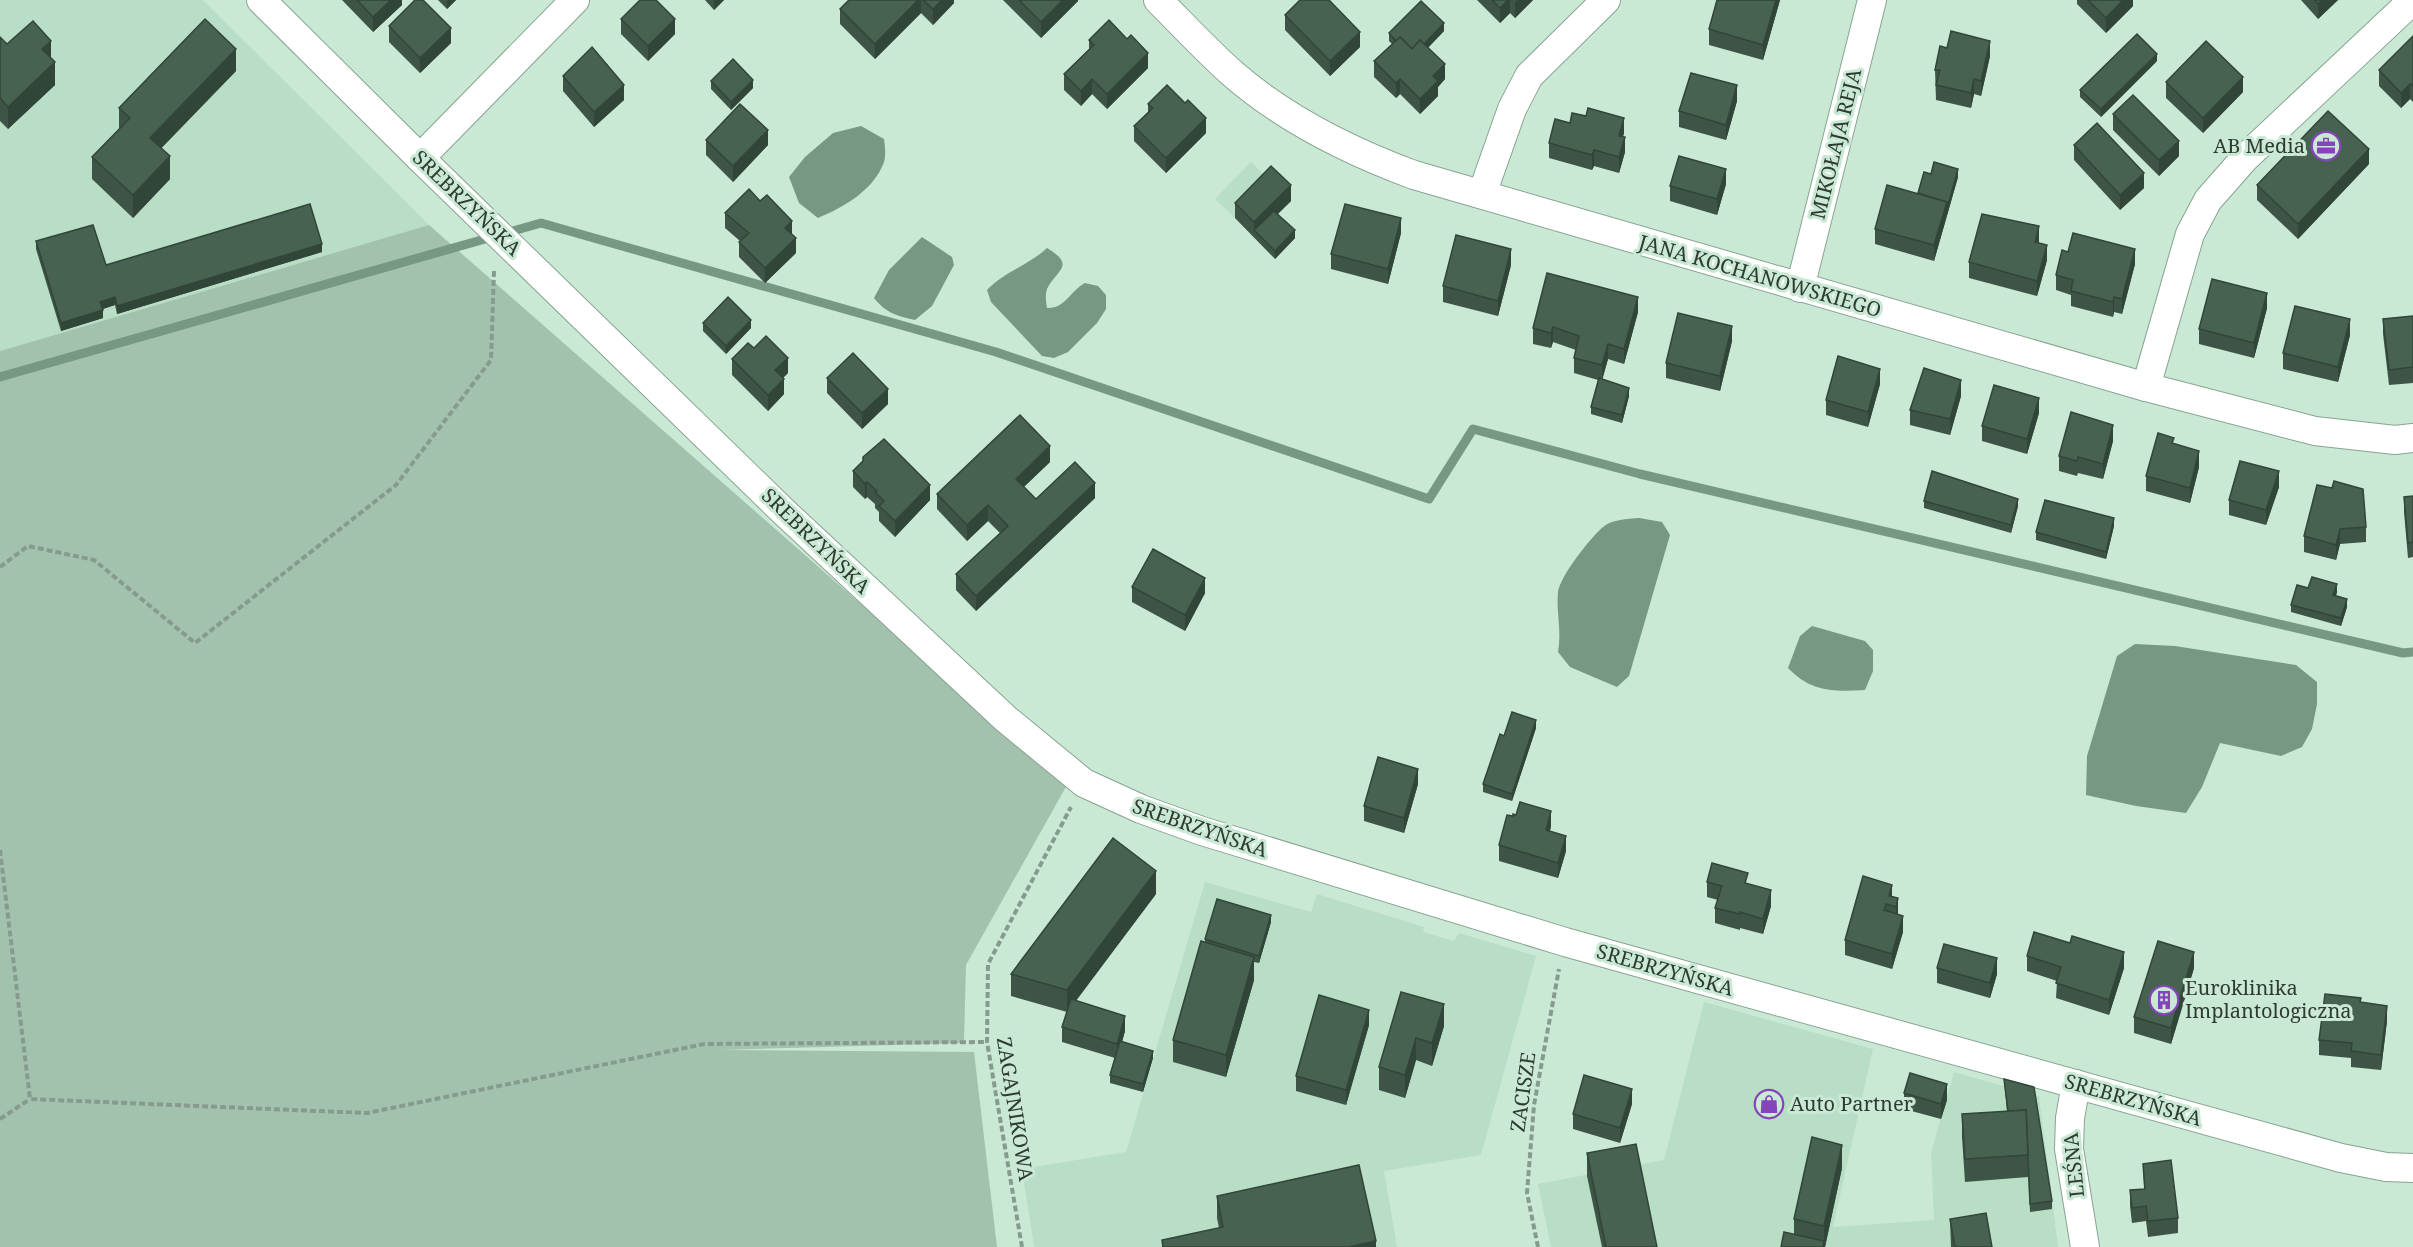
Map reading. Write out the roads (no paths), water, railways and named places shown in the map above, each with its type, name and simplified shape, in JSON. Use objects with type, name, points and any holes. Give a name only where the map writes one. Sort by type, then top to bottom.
[{"type":"street","name":"SREBRZYŃSKA","points":[[261,0],[784,512],[1006,719],[1084,783],[1141,809],[1202,831],[1565,942],[2341,1158],[2386,1167],[2413,1168]]},
{"type":"street","points":[[420,158],[575,0]]},
{"type":"street","name":"JANA KOCHANOWSKIEGO","points":[[1158,0],[1233,74],[1289,115],[1371,159],[1414,175],[2146,387],[2315,430],[2395,440],[2413,438]]},
{"type":"street","points":[[1482,194],[1512,109],[1528,76],[1606,0]]},
{"type":"street","name":"MIKOŁAJA REJA","points":[[1800,288],[1872,0]]},
{"type":"street","points":[[2146,387],[2190,234],[2208,201],[2245,158],[2413,0]]},
{"type":"street","name":"LEŚNA","points":[[2076,1084],[2070,1118],[2069,1149],[2085,1247]]},
{"type":"waterway","points":[[0,377],[541,223],[996,352],[1429,499],[1473,429],[1640,474],[2403,653],[2413,652]]},
{"type":"place","name":"AB Media","points":[[2326,146]]},
{"type":"place","name":"Euroklinika Implantologiczna","points":[[2164,1000]]},
{"type":"place","name":"Auto Partner","points":[[1769,1104]]}]
